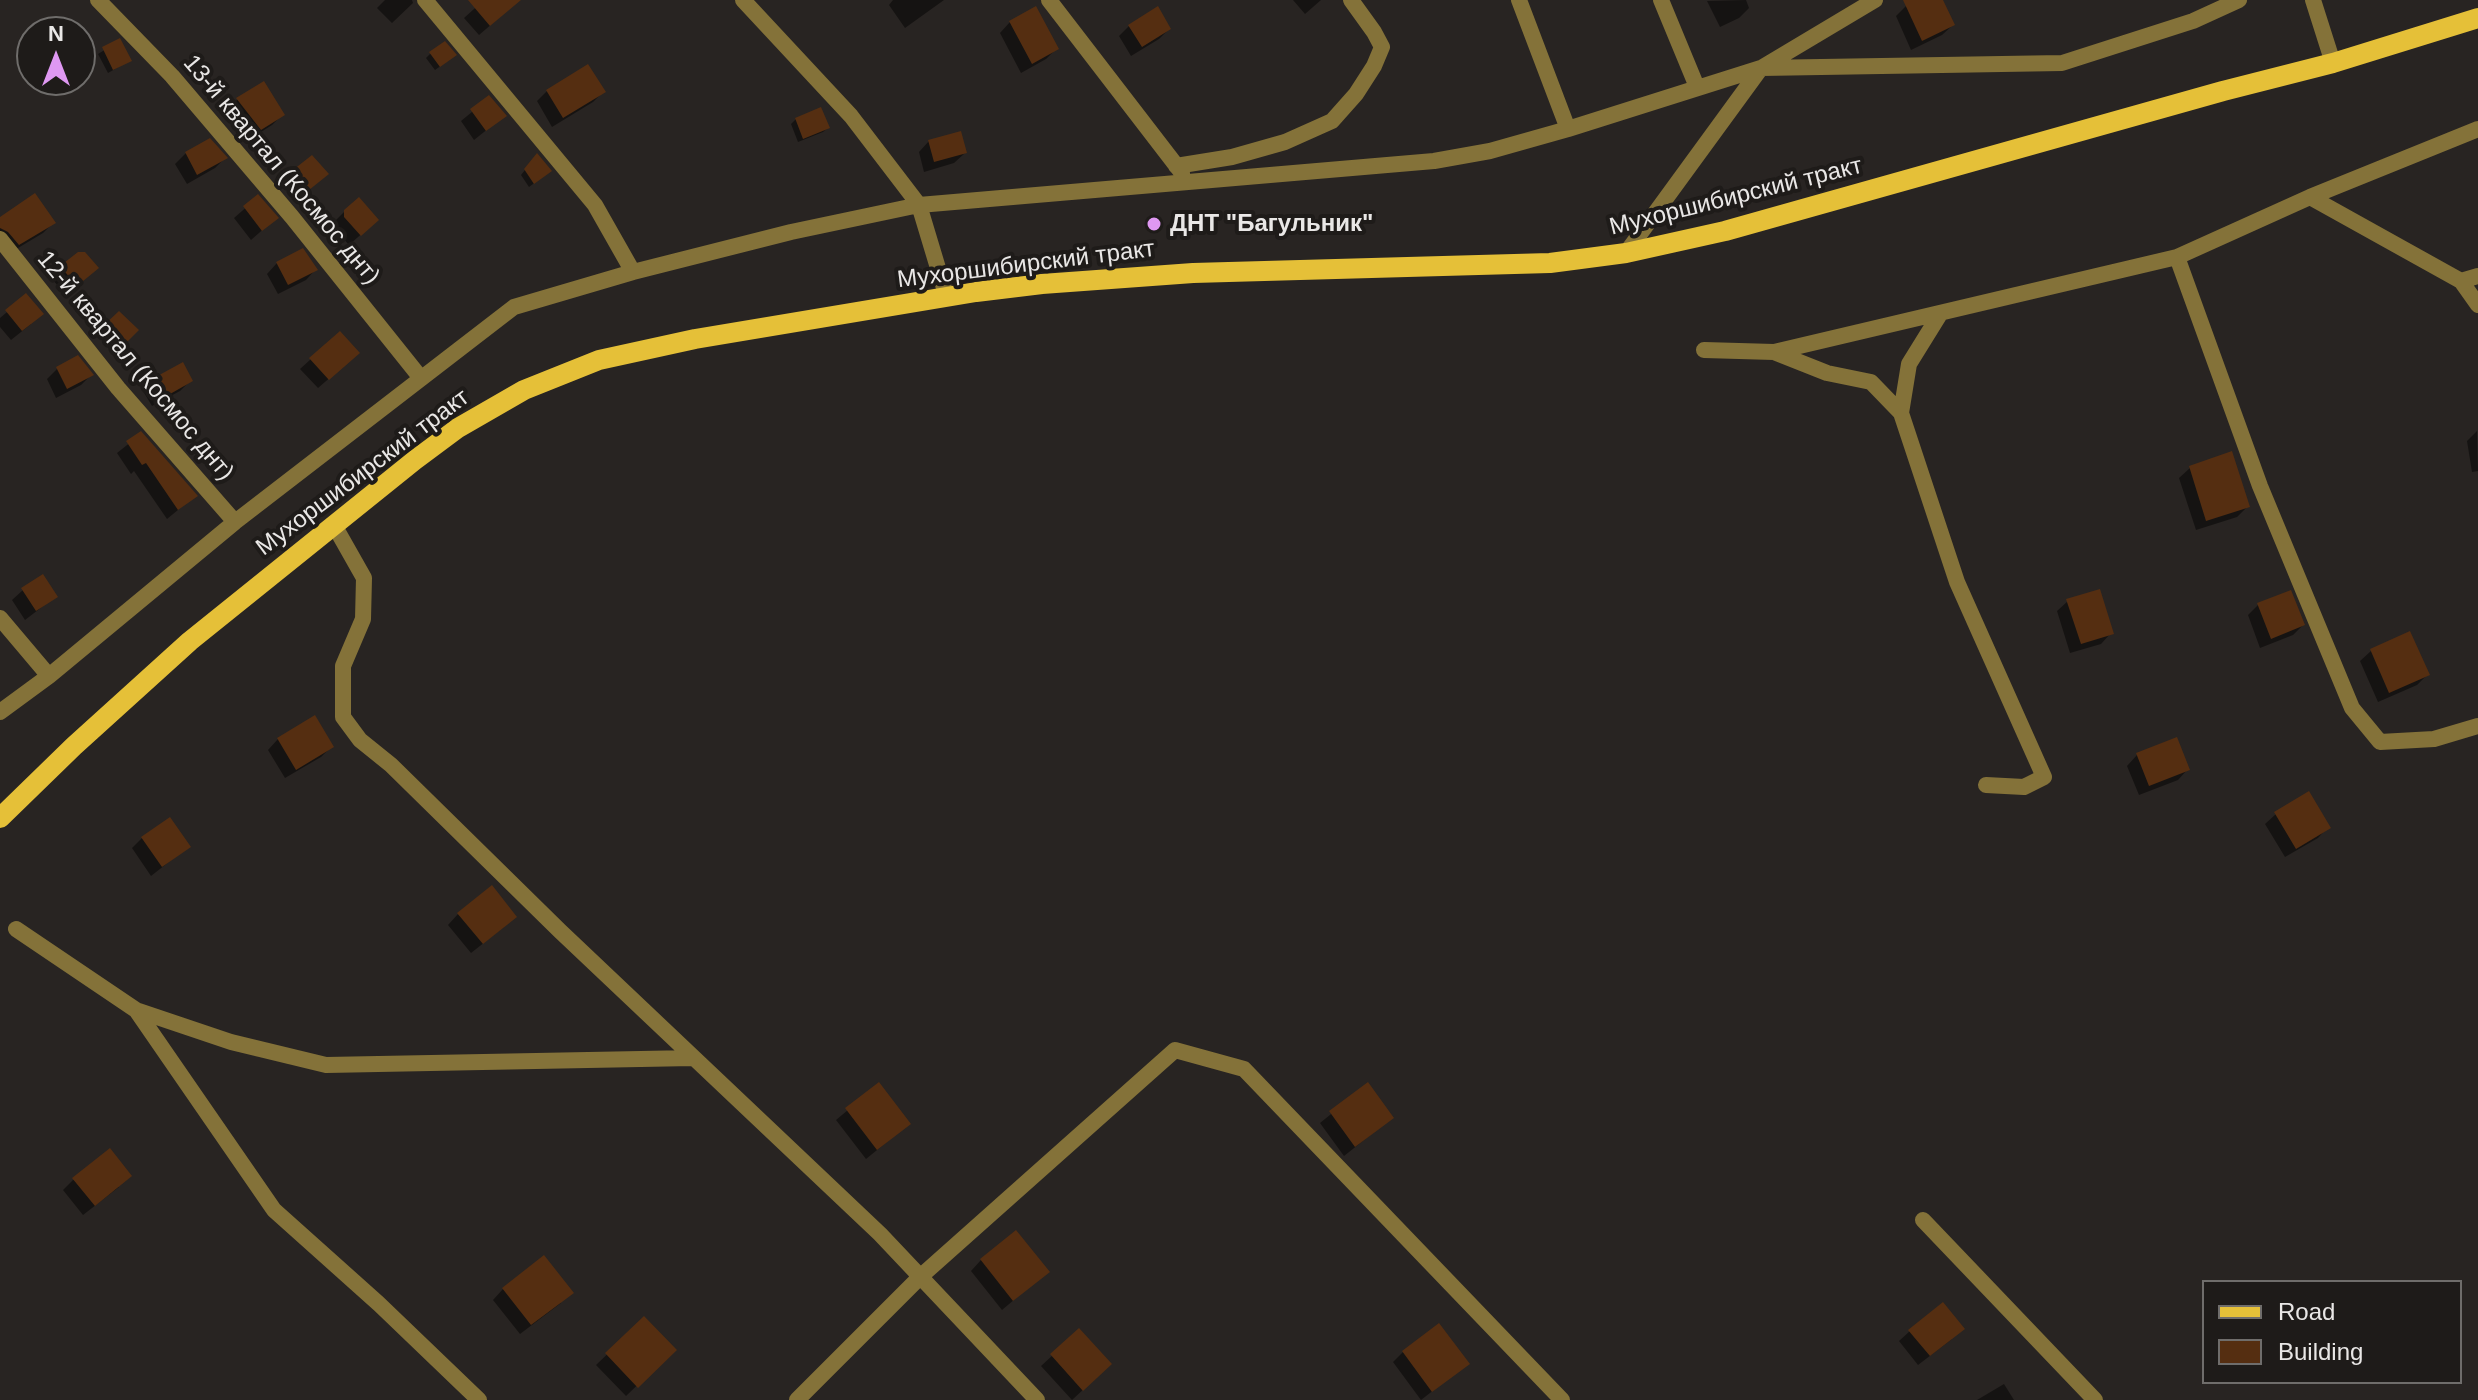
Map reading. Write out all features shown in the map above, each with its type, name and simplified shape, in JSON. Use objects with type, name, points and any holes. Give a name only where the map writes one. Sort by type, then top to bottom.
[{"type":"main road","name":"Мухоршибирский тракт","points":[[0,818],[52,765],[190,641],[458,428],[524,390],[599,360],[695,339],[947,298],[1110,277],[1550,263],[1626,253],[1725,231],[2333,63],[2478,18]]},
{"type":"street","name":"13-й квартал (Космос днт)","points":[[98,0],[182,88],[292,217],[420,377]]},
{"type":"street","points":[[425,0],[595,205],[633,272]]},
{"type":"street","points":[[743,0],[851,116],[919,205],[947,298]]},
{"type":"street","points":[[1049,0],[1188,183]]},
{"type":"street","points":[[1176,166],[1245,154],[1285,142],[1332,121],[1356,94],[1382,47],[1351,0]]},
{"type":"street","points":[[1519,0],[1568,129]]},
{"type":"street","points":[[1661,0],[1697,87]]},
{"type":"street","points":[[0,712],[49,676],[235,522],[514,307],[633,272],[791,232],[919,205],[1434,161],[1490,151],[1761,68],[1875,0]]},
{"type":"street","points":[[1761,68],[2062,63],[2193,21],[2239,0]]},
{"type":"street","points":[[2313,0],[2333,63]]},
{"type":"street","points":[[1626,253],[1761,68]]},
{"type":"street","points":[[1704,350],[1774,352],[2177,257],[2310,197],[2478,129]]},
{"type":"street","points":[[2310,197],[2461,281],[2478,305]]},
{"type":"street","name":"12-й квартал (Космос днт)","points":[[0,239],[118,388],[235,522]]},
{"type":"street","points":[[2177,257],[2260,486],[2352,708],[2380,742],[2434,739],[2478,726]]},
{"type":"street","points":[[2461,281],[2478,276]]},
{"type":"street","points":[[1901,413],[1909,364],[1940,314]]},
{"type":"street","points":[[1774,352],[1827,373],[1871,382],[1901,413],[1957,582],[2044,777],[2024,787],[1986,785]]},
{"type":"street","points":[[334,525],[364,578],[363,619],[343,666],[343,717],[360,740],[391,765],[693,1058],[880,1234],[1037,1400]]},
{"type":"street","points":[[0,618],[49,676]]},
{"type":"street","points":[[16,929],[136,1010],[231,1042],[326,1065],[693,1058]]},
{"type":"street","points":[[136,1010],[274,1210],[379,1304],[479,1400]]},
{"type":"street","points":[[797,1400],[920,1277],[1175,1050],[1244,1069],[1562,1400]]},
{"type":"street","points":[[1923,1220],[2095,1400]]},
{"type":"building","points":[[468,0],[521,0],[490,26]]},
{"type":"building","points":[[1903,0],[1943,0],[1955,25],[1922,41]]},
{"type":"building","points":[[1036,6],[1059,49],[1032,64],[1009,21]]},
{"type":"building","points":[[1158,6],[1171,29],[1142,47],[1128,25]]},
{"type":"building","points":[[120,38],[132,61],[113,70],[102,47]]},
{"type":"building","points":[[445,41],[457,55],[440,67],[429,52]]},
{"type":"building","points":[[588,64],[606,92],[563,118],[546,90]]},
{"type":"building","points":[[264,81],[285,115],[261,130],[236,98]]},
{"type":"building","points":[[489,95],[507,116],[486,131],[470,109]]},
{"type":"building","points":[[821,107],[830,128],[803,139],[795,118]]},
{"type":"building","points":[[961,131],[967,153],[934,162],[928,140]]},
{"type":"building","points":[[210,138],[228,158],[197,175],[185,152]]},
{"type":"building","points":[[537,153],[552,171],[534,184],[524,169]]},
{"type":"building","points":[[312,155],[329,174],[309,190],[293,170]]},
{"type":"building","points":[[35,193],[56,223],[19,245],[0,228],[0,217]]},
{"type":"building","points":[[258,194],[279,218],[262,231],[243,206]]},
{"type":"building","points":[[359,197],[379,220],[361,236],[344,217],[344,210]]},
{"type":"building","points":[[303,248],[318,270],[288,285],[276,262]]},
{"type":"building","points":[[78,252],[85,252],[99,268],[77,286],[60,266]]},
{"type":"building","points":[[26,293],[44,314],[22,331],[5,310]]},
{"type":"building","points":[[119,311],[139,330],[123,346],[103,326]]},
{"type":"building","points":[[340,331],[360,353],[329,380],[309,358]]},
{"type":"building","points":[[78,355],[94,375],[67,389],[56,367]]},
{"type":"building","points":[[183,362],[193,381],[163,398],[152,379]]},
{"type":"building","points":[[141,431],[198,496],[178,510],[146,463],[142,465],[126,441]]},
{"type":"building","points":[[2232,451],[2250,507],[2206,521],[2189,466]]},
{"type":"building","points":[[43,574],[58,597],[36,611],[21,588]]},
{"type":"building","points":[[2100,589],[2114,634],[2081,644],[2066,599]]},
{"type":"building","points":[[2291,590],[2305,625],[2271,639],[2257,603]]},
{"type":"building","points":[[2410,631],[2430,675],[2389,693],[2370,649]]},
{"type":"building","points":[[315,715],[334,747],[296,770],[277,738]]},
{"type":"building","points":[[2177,737],[2190,770],[2149,786],[2136,753]]},
{"type":"building","points":[[2309,791],[2331,828],[2296,849],[2274,812]]},
{"type":"building","points":[[170,817],[191,847],[162,867],[141,837]]},
{"type":"building","points":[[492,885],[517,917],[483,944],[457,913]]},
{"type":"building","points":[[879,1082],[911,1124],[877,1150],[845,1108]]},
{"type":"building","points":[[1368,1082],[1394,1118],[1355,1147],[1329,1111]]},
{"type":"building","points":[[110,1148],[132,1176],[95,1206],[72,1178]]},
{"type":"building","points":[[1016,1230],[1050,1272],[1013,1301],[980,1259]]},
{"type":"building","points":[[544,1255],[574,1293],[531,1325],[502,1288]]},
{"type":"building","points":[[1943,1302],[1965,1329],[1930,1356],[1908,1330]]},
{"type":"building","points":[[644,1316],[677,1350],[638,1388],[605,1353]]},
{"type":"building","points":[[1439,1323],[1470,1364],[1432,1392],[1402,1351]]},
{"type":"building","points":[[1079,1328],[1112,1364],[1083,1391],[1050,1354]]},
{"type":"place","name":"ДНТ \"Багульник\"","points":[[1154,224]]}]
